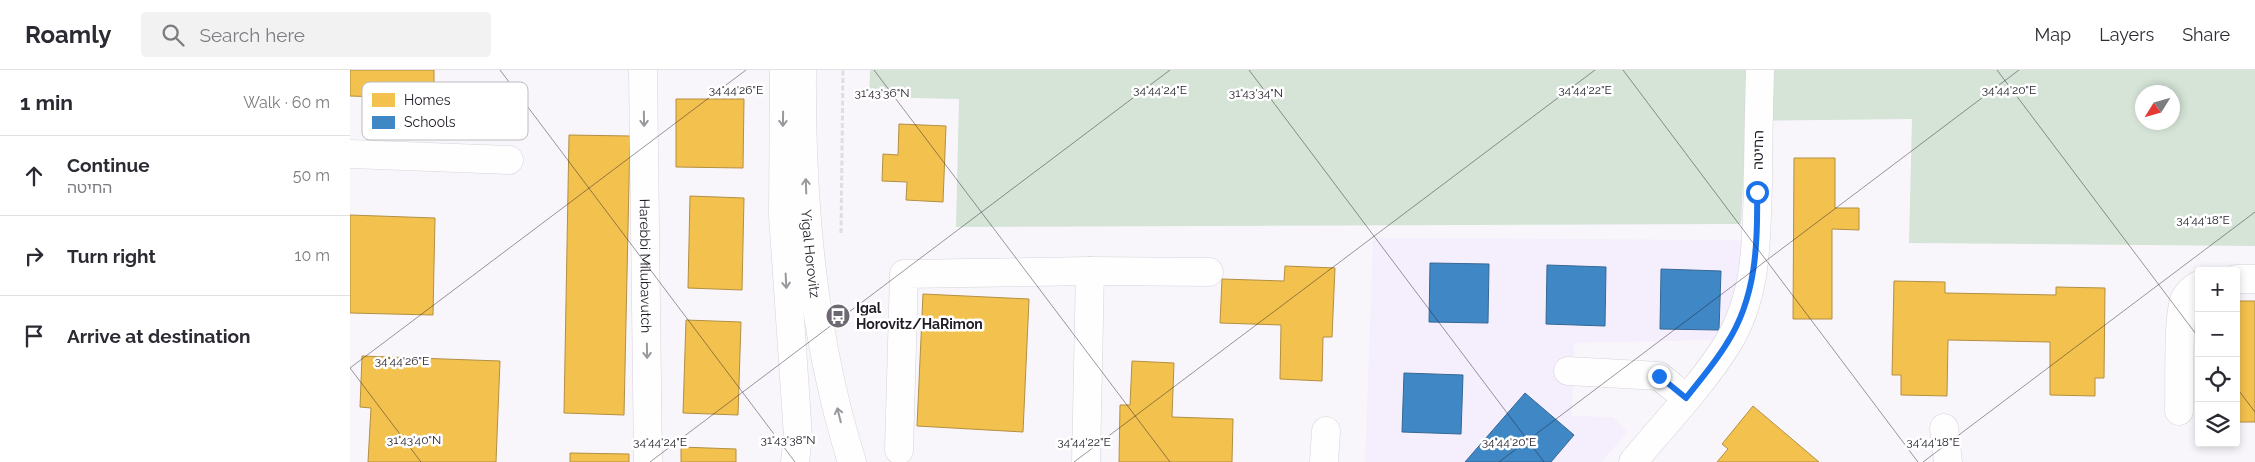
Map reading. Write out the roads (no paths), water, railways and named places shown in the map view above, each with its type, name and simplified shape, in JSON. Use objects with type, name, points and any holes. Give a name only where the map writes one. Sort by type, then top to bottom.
[{"type":"street","name":"Harebbi Milubavutch","points":[[643,70],[648,462]]},
{"type":"street","name":"Yigal Horovitz","points":[[784,70],[783,215],[798,436],[795,462]]},
{"type":"street","name":"Yigal Horovitz","points":[[802,70],[810,267],[825,358],[852,462]]},
{"type":"street","name":"החיטה","points":[[1633,462],[1686,398],[1728,342],[1742,314],[1752,282],[1758,234],[1760,70]]},
{"type":"street","points":[[350,154],[510,160]]},
{"type":"street","points":[[898,450],[904,274],[1090,270],[1209,272]]},
{"type":"street","points":[[1086,462],[1090,270]]},
{"type":"street","points":[[2240,278],[2255,279]]},
{"type":"street","points":[[2179,411],[2181,321],[2185,299],[2195,287]]},
{"type":"street","points":[[1568,371],[1659,376],[1686,398]]},
{"type":"street","points":[[1944,428],[1948,462]]},
{"type":"street","points":[[1324,462],[1326,431]]},
{"type":"place","name":"Igal Horovitz/HaRimon","points":[[838,316]]}]
